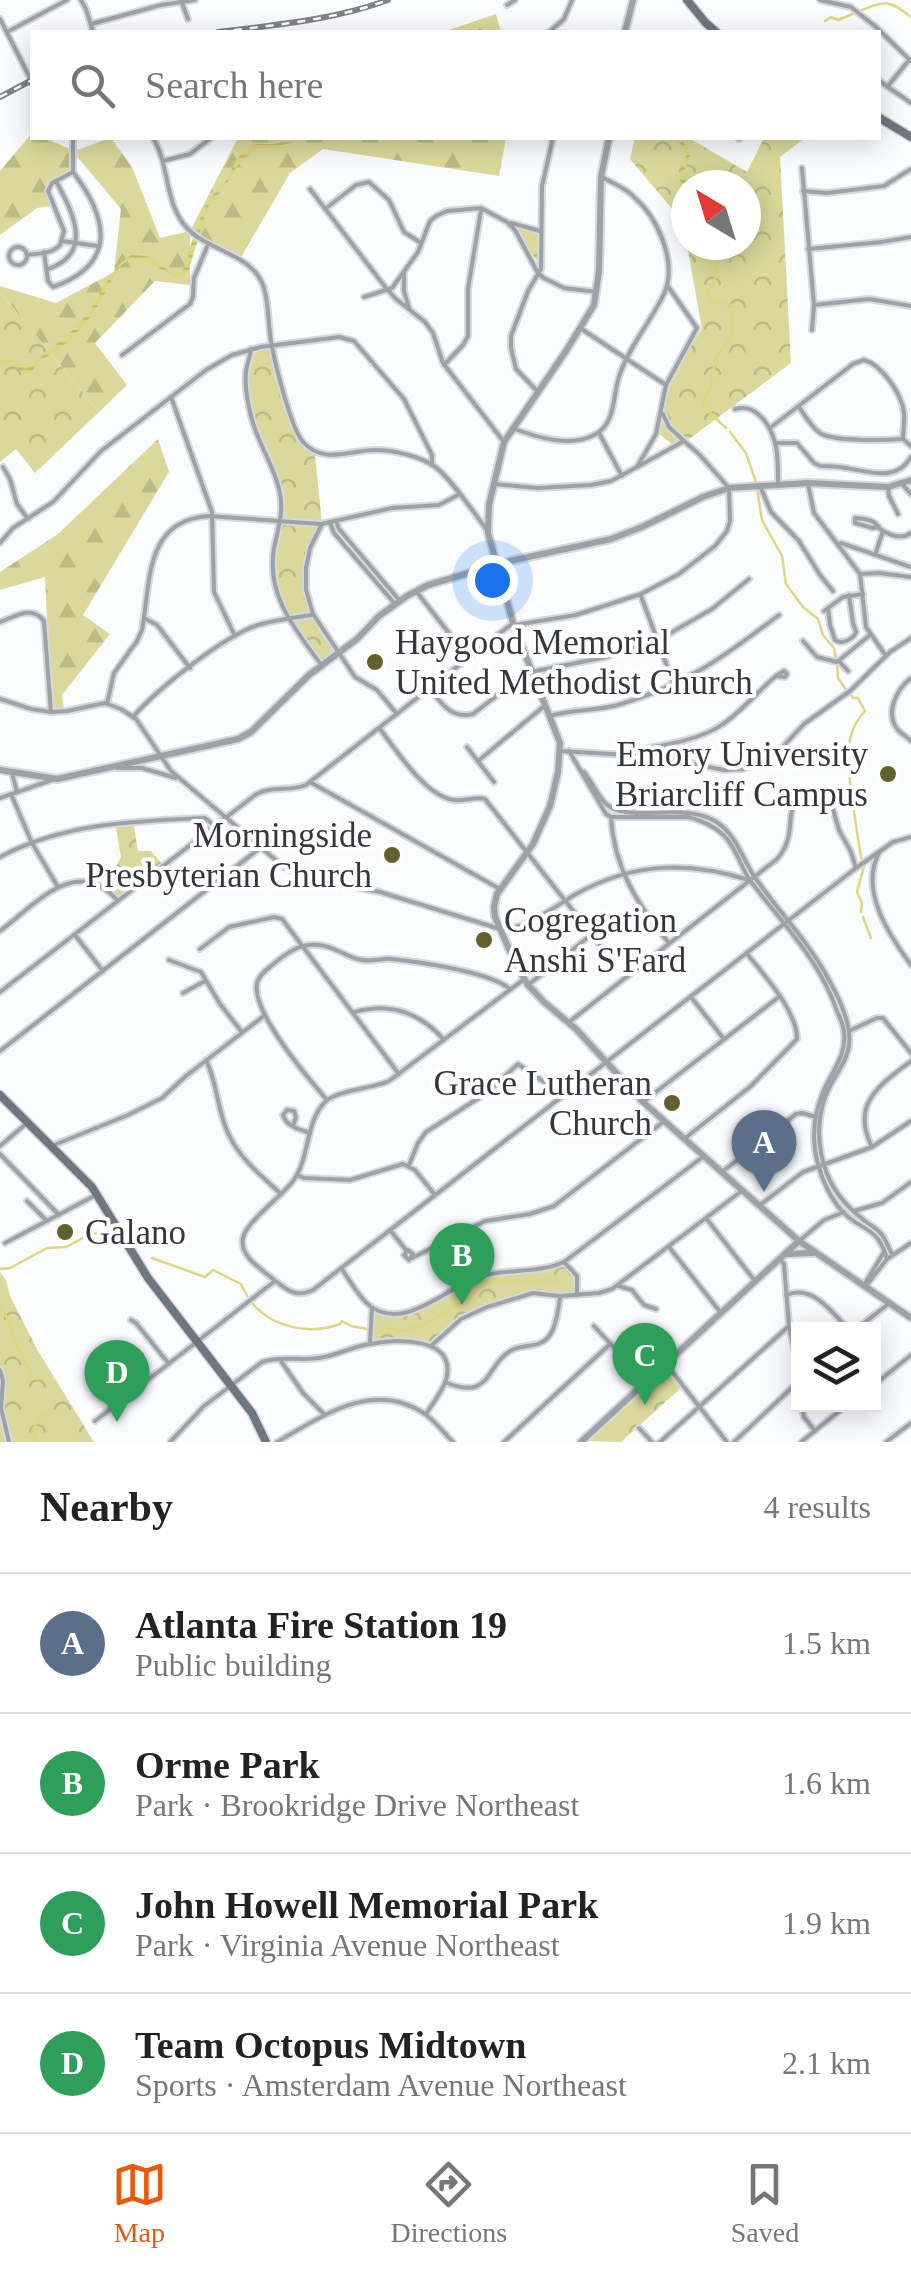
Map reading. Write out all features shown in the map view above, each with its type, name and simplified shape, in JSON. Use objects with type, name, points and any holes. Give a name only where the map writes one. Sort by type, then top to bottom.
[{"type":"main road","points":[[687,0],[714,30]]},
{"type":"main road","points":[[881,119],[911,137]]},
{"type":"main road","points":[[0,1095],[96,1194],[148,1278],[252,1413],[266,1442]]},
{"type":"street","points":[[7,32],[67,0]]},
{"type":"street","points":[[81,0],[92,30]]},
{"type":"street","points":[[91,24],[196,0]]},
{"type":"street","points":[[507,5],[514,0]]},
{"type":"street","points":[[551,30],[564,19],[572,0]]},
{"type":"street","points":[[626,30],[633,0]]},
{"type":"street","points":[[820,0],[851,7],[879,30]]},
{"type":"street","points":[[182,1],[188,19]]},
{"type":"street","points":[[0,19],[30,78]]},
{"type":"street","points":[[881,32],[910,60],[888,86]]},
{"type":"street","points":[[881,82],[911,102]]},
{"type":"street","points":[[44,252],[49,284],[53,287],[96,259],[98,214],[73,172],[73,140]]},
{"type":"street","points":[[154,140],[176,212],[190,232],[208,246],[244,262],[260,278],[272,345],[298,436],[310,448],[332,456],[381,450],[432,465],[488,532]]},
{"type":"street","points":[[163,161],[190,154],[208,140]]},
{"type":"street","points":[[537,391],[516,370],[511,348],[516,320],[540,269],[542,186],[553,140]]},
{"type":"street","points":[[609,140],[601,177],[594,305],[504,442],[488,532],[514,626],[564,751],[582,772],[606,814],[680,814],[718,827],[751,879],[829,984],[846,1032],[842,1052],[824,1088],[814,1136],[828,1188],[847,1212],[880,1232],[887,1260]]},
{"type":"street","points":[[802,168],[814,305],[812,330]]},
{"type":"street","points":[[803,191],[827,193],[884,186],[911,169]]},
{"type":"street","points":[[27,254],[58,248],[62,241],[63,227],[48,191],[56,181],[73,172]]},
{"type":"street","points":[[601,177],[634,196],[662,235],[667,285],[697,328],[666,385],[656,434],[636,466]]},
{"type":"street","points":[[47,269],[70,255],[75,244],[74,217],[56,181]]},
{"type":"street","points":[[326,209],[356,184],[369,182],[388,200],[408,236],[422,244]]},
{"type":"street","points":[[310,189],[388,290],[425,322],[444,365],[504,442]]},
{"type":"street","points":[[364,297],[388,290],[404,273],[436,216],[482,208],[507,222],[540,231]]},
{"type":"street","points":[[444,365],[468,336],[470,266],[482,208]]},
{"type":"street","points":[[507,222],[538,273],[564,288],[596,292]]},
{"type":"street","points":[[808,249],[911,237]]},
{"type":"street","points":[[62,241],[99,246]]},
{"type":"street","points":[[122,355],[190,304],[194,278],[208,246]]},
{"type":"street","points":[[404,273],[410,309]]},
{"type":"street","points":[[512,428],[544,438],[574,440],[598,433],[610,416],[626,360],[667,285]]},
{"type":"street","points":[[661,298],[673,296]]},
{"type":"street","points":[[814,305],[869,299],[911,306]]},
{"type":"street","points":[[580,328],[666,385]]},
{"type":"street","points":[[0,543],[13,528],[53,502],[101,451],[216,363],[272,345],[343,337],[357,342],[404,399],[432,454],[432,465]]},
{"type":"street","points":[[251,349],[246,371],[257,434],[280,489],[282,521],[274,548],[273,572],[278,596],[288,619],[322,666]]},
{"type":"street","points":[[770,428],[853,364],[864,360],[876,365],[899,395],[904,411],[903,439]]},
{"type":"street","points":[[171,396],[213,517],[214,592],[235,636]]},
{"type":"street","points":[[799,406],[821,434],[879,441],[903,439],[911,446]]},
{"type":"street","points":[[0,992],[262,791],[297,788],[310,782],[505,628],[576,615],[641,594],[679,574],[722,538],[730,522],[728,488],[665,422],[662,408]]},
{"type":"street","points":[[735,409],[756,410],[770,428],[776,443],[778,484]]},
{"type":"street","points":[[598,433],[622,476]]},
{"type":"street","points":[[494,484],[538,488],[602,483],[684,442]]},
{"type":"street","points":[[776,443],[797,443],[820,466],[879,474],[901,469],[911,457]]},
{"type":"street","points":[[3,467],[16,504],[28,519]]},
{"type":"street","points":[[0,798],[57,779],[244,737],[299,683],[379,616],[416,591],[497,564],[611,540],[728,488],[808,482],[888,487],[911,480]]},
{"type":"street","points":[[808,482],[814,513],[860,574],[863,616],[870,635],[886,656]]},
{"type":"street","points":[[902,484],[911,494]]},
{"type":"street","points":[[760,486],[770,512],[799,542],[833,591]]},
{"type":"street","points":[[888,487],[888,496],[898,514]]},
{"type":"street","points":[[107,704],[114,673],[137,642],[152,567],[162,540],[184,521],[213,517],[321,524],[392,508],[440,506],[459,495]]},
{"type":"street","points":[[473,513],[490,506]]},
{"type":"street","points":[[333,522],[334,533],[397,602]]},
{"type":"street","points":[[321,524],[306,568],[306,590],[313,614],[355,677],[378,690],[397,714]]},
{"type":"street","points":[[874,556],[881,529],[902,537],[911,534]]},
{"type":"street","points":[[837,541],[911,567]]},
{"type":"street","points":[[488,567],[494,554]]},
{"type":"street","points":[[860,574],[879,572],[911,577]]},
{"type":"street","points":[[429,688],[449,711],[466,716],[477,712],[526,673],[606,657],[657,639],[702,616],[749,579]]},
{"type":"street","points":[[416,591],[452,637]]},
{"type":"street","points":[[641,594],[674,685]]},
{"type":"street","points":[[849,595],[856,632],[842,642],[835,640],[826,610],[849,595],[863,594]]},
{"type":"street","points":[[0,622],[29,612],[39,614],[44,621],[51,712]]},
{"type":"street","points":[[133,717],[149,699],[235,636],[260,625],[313,614]]},
{"type":"street","points":[[550,716],[612,706],[674,685],[696,675],[779,615]]},
{"type":"street","points":[[144,618],[156,625],[190,668]]},
{"type":"street","points":[[840,661],[870,635]]},
{"type":"street","points":[[564,751],[660,757],[728,771],[743,769],[782,749],[804,724],[850,692],[886,656],[911,638]]},
{"type":"street","points":[[804,641],[817,658],[840,661],[848,671]]},
{"type":"street","points":[[814,668],[817,658]]},
{"type":"street","points":[[609,754],[712,731],[776,676]]},
{"type":"street","points":[[911,678],[898,692],[893,710],[895,725],[911,741]]},
{"type":"street","points":[[0,700],[51,712],[107,704],[133,717],[168,768],[284,866],[307,878],[380,892],[506,930],[592,886],[648,869],[688,867],[751,879]]},
{"type":"street","points":[[478,761],[546,706]]},
{"type":"street","points":[[379,728],[413,772],[438,794],[456,800],[485,799],[608,955]]},
{"type":"street","points":[[467,747],[494,782]]},
{"type":"street","points":[[564,751],[540,830],[496,898],[494,912],[526,982],[643,1102],[799,1241],[911,1318]]},
{"type":"street","points":[[103,769],[151,769],[185,783]]},
{"type":"street","points":[[0,770],[57,779]]},
{"type":"street","points":[[12,772],[14,793],[32,843],[58,887]]},
{"type":"street","points":[[34,775],[42,783]]},
{"type":"street","points":[[310,782],[500,889]]},
{"type":"street","points":[[569,1022],[777,859],[790,836],[794,802],[801,797],[814,793],[826,796],[832,803],[856,868]]},
{"type":"street","points":[[603,804],[622,814]]},
{"type":"street","points":[[611,817],[622,875],[638,904],[669,944]]},
{"type":"street","points":[[0,858],[72,830],[115,823],[206,818],[214,826]]},
{"type":"street","points":[[592,934],[510,990],[400,1074],[378,1086],[327,1100],[310,1133],[297,1175],[242,1237],[248,1257],[282,1287],[296,1294],[308,1292],[856,868],[898,840],[911,838]]},
{"type":"street","points":[[0,1051],[260,848]]},
{"type":"street","points":[[882,850],[872,869],[872,884],[888,932],[911,964]]},
{"type":"street","points":[[863,864],[872,869]]},
{"type":"street","points":[[0,932],[58,887],[74,880],[90,881],[105,888],[118,901]]},
{"type":"street","points":[[200,949],[226,928],[274,916],[284,920],[400,1074]]},
{"type":"street","points":[[75,934],[103,971]]},
{"type":"street","points":[[327,1100],[302,1070],[265,1014],[258,996],[259,978],[278,961],[303,946],[325,946],[362,960],[393,959],[466,972],[510,990]]},
{"type":"street","points":[[684,1139],[752,1085],[796,1042],[797,1031],[780,996],[747,953]]},
{"type":"street","points":[[170,960],[201,972],[242,1032]]},
{"type":"street","points":[[183,993],[205,980]]},
{"type":"street","points":[[643,1102],[780,996]]},
{"type":"street","points":[[691,997],[724,1039]]},
{"type":"street","points":[[354,1013],[383,1008],[405,1011],[425,1021],[444,1040]]},
{"type":"street","points":[[52,1147],[154,1102],[265,1014]]},
{"type":"street","points":[[846,1032],[883,1018],[911,1054]]},
{"type":"street","points":[[206,1060],[230,1138],[281,1194]]},
{"type":"street","points":[[872,1147],[864,1124],[869,1100],[880,1085],[911,1061]]},
{"type":"street","points":[[409,1166],[426,1132],[485,1094],[518,1064],[563,1096]]},
{"type":"street","points":[[722,1172],[796,1114],[818,1117]]},
{"type":"street","points":[[390,1230],[409,1260],[485,1220],[530,1214],[554,1206],[664,1121]]},
{"type":"street","points":[[760,1205],[794,1177],[872,1147],[911,1121]]},
{"type":"street","points":[[0,1146],[28,1122]]},
{"type":"street","points":[[293,1126],[310,1133]]},
{"type":"street","points":[[0,1154],[59,1214]]},
{"type":"street","points":[[341,1268],[372,1308],[392,1312],[414,1310],[479,1277],[544,1269],[564,1262],[704,1156]]},
{"type":"street","points":[[297,1175],[350,1180],[397,1164],[409,1166],[435,1195]]},
{"type":"street","points":[[584,1441],[824,1220],[882,1203],[911,1182]]},
{"type":"street","points":[[432,1346],[456,1322],[477,1310],[533,1294],[577,1295],[619,1286],[743,1190]]},
{"type":"street","points":[[5,1243],[96,1194]]},
{"type":"street","points":[[27,1201],[46,1221]]},
{"type":"street","points":[[706,1218],[756,1281]]},
{"type":"street","points":[[865,1286],[892,1255],[911,1243]]},
{"type":"street","points":[[669,1247],[721,1313]]},
{"type":"street","points":[[886,1250],[892,1255]]},
{"type":"street","points":[[865,1286],[886,1250]]},
{"type":"street","points":[[782,1256],[816,1253]]},
{"type":"street","points":[[782,1256],[791,1335]]},
{"type":"street","points":[[564,1262],[577,1276],[577,1295]]},
{"type":"street","points":[[267,1274],[267,1287]]},
{"type":"street","points":[[95,1421],[275,1281]]},
{"type":"street","points":[[619,1286],[632,1290],[644,1305],[656,1309]]},
{"type":"street","points":[[267,1287],[282,1287]]},
{"type":"street","points":[[786,1296],[798,1292],[813,1296],[843,1322]]},
{"type":"street","points":[[445,1382],[462,1388],[477,1386],[489,1378],[508,1352],[544,1341],[554,1328],[560,1296]]},
{"type":"street","points":[[863,1322],[887,1304]]},
{"type":"street","points":[[370,1344],[372,1308]]},
{"type":"street","points":[[132,1320],[169,1364]]},
{"type":"street","points":[[594,1326],[646,1382]]},
{"type":"street","points":[[660,1442],[789,1326]]},
{"type":"street","points":[[170,1442],[192,1417],[262,1362],[315,1359],[370,1344],[418,1343],[440,1352],[445,1359],[445,1382],[426,1414]]},
{"type":"street","points":[[504,1442],[610,1344]]},
{"type":"street","points":[[881,1379],[911,1355]]},
{"type":"street","points":[[276,1359],[325,1415]]},
{"type":"street","points":[[666,1364],[731,1442],[791,1388]]},
{"type":"street","points":[[0,1370],[1,1407],[9,1442]]},
{"type":"street","points":[[276,1442],[351,1403],[376,1399],[402,1403],[426,1414],[453,1442]]},
{"type":"street","points":[[803,1412],[815,1431]]},
{"type":"street","points":[[801,1442],[838,1412]]},
{"type":"street","points":[[890,1441],[911,1423]]},
{"type":"street","points":[[639,1428],[652,1442]]},
{"type":"street","points":[[442,1442],[448,1437]]},
{"type":"green space","points":[[496,14],[500,30],[449,30]]},
{"type":"green space","points":[[30,135],[30,140],[49,140],[74,151],[112,140],[132,167],[160,238],[190,231],[237,140],[506,140],[499,176],[323,149],[290,173],[240,259],[190,232],[190,285],[155,281],[95,343],[127,385],[99,412],[0,292],[0,286],[56,303],[114,272],[121,209],[74,153],[72,171],[48,186],[51,206],[37,208],[0,235],[0,171]]},
{"type":"green space","points":[[635,140],[692,140],[744,170],[671,170],[671,208],[630,159]]},
{"type":"green space","points":[[763,140],[802,140],[780,157],[791,363],[677,448],[658,433],[665,403],[664,386],[702,329],[690,260],[761,260],[761,170],[748,170]]},
{"type":"green space","points":[[510,224],[541,233],[540,265]]},
{"type":"green space","points":[[0,292],[99,412],[35,473],[16,449],[0,462]]},
{"type":"green space","points":[[272,346],[295,429],[315,455],[322,524],[311,543],[305,588],[313,616],[340,652],[322,666],[280,605],[274,585],[282,498],[276,474],[254,431],[246,370],[250,348]]},
{"type":"green space","points":[[158,439],[169,472],[83,615],[110,634],[62,695],[64,709],[51,712],[45,577],[0,590],[0,572],[58,534]]},
{"type":"green space","points":[[133,821],[138,851],[151,851],[163,865],[118,901],[105,888],[121,857],[115,823]]},
{"type":"green space","points":[[563,1264],[578,1280],[576,1296],[541,1292],[472,1313],[435,1344],[371,1344],[373,1308],[412,1313],[480,1277]]},
{"type":"green space","points":[[0,1272],[38,1351],[94,1442],[0,1442]]},
{"type":"green space","points":[[666,1370],[681,1388],[621,1442],[589,1441]]},
{"type":"shaded area","points":[[299,140],[257,149],[239,163],[208,207],[188,272],[175,278],[144,260],[124,263],[85,324],[32,373],[24,374],[11,364],[0,366],[0,361],[9,360],[26,369],[62,340],[89,312],[116,269],[131,255],[147,256],[172,273],[181,272],[207,201],[225,182],[238,157],[250,146]]},
{"type":"shaded area","points":[[675,140],[682,140],[691,154],[681,170],[687,154]]},
{"type":"waterway","points":[[860,11],[887,4],[911,17]]},
{"type":"waterway","points":[[825,21],[855,13]]},
{"type":"waterway","points":[[714,260],[715,281]]},
{"type":"waterway","points":[[708,411],[702,404],[710,388],[716,357],[732,336],[731,305],[711,300],[707,293],[713,283]]},
{"type":"waterway","points":[[710,413],[726,428]]},
{"type":"waterway","points":[[730,432],[746,453],[756,482]]},
{"type":"waterway","points":[[757,489],[762,520],[782,556],[786,584],[818,619],[836,659]]},
{"type":"waterway","points":[[837,664],[838,678],[847,691]]},
{"type":"waterway","points":[[850,694],[858,698],[865,711],[852,732],[848,755],[862,861]]},
{"type":"waterway","points":[[861,912],[857,892],[864,866]]},
{"type":"waterway","points":[[863,917],[871,938]]},
{"type":"waterway","points":[[0,1269],[10,1268],[47,1248],[66,1247],[109,1229]]},
{"type":"waterway","points":[[152,1258],[205,1277],[213,1270],[241,1284],[247,1296]]},
{"type":"waterway","points":[[253,1304],[271,1319],[293,1327],[317,1329],[342,1321],[373,1330],[405,1331],[428,1322],[492,1280],[560,1280]]},
{"type":"waterway","points":[[0,1306],[32,1377],[38,1379]]},
{"type":"waterway","points":[[37,1442],[33,1430],[46,1413]]},
{"type":"railway","points":[[234,30],[326,17],[388,0]]},
{"type":"railway","points":[[0,97],[30,81]]},
{"type":"place","name":"Haygood Memorial United Methodist Church","points":[[375,662]]},
{"type":"place","name":"Emory University Briarcliff Campus","points":[[888,774]]},
{"type":"place","name":"Morningside Presbyterian Church","points":[[392,855]]},
{"type":"place","name":"Cogregation Anshi S'Fard","points":[[484,940]]},
{"type":"place","name":"Grace Lutheran Church","points":[[672,1103]]},
{"type":"place","name":"Atlanta Fire Station 19","points":[[764,1192]]},
{"type":"place","name":"Galano","points":[[65,1232]]},
{"type":"place","name":"Orme Park","points":[[462,1305]]},
{"type":"place","name":"John Howell Memorial Park","points":[[645,1405]]},
{"type":"place","name":"Team Octopus Midtown","points":[[117,1422]]}]
